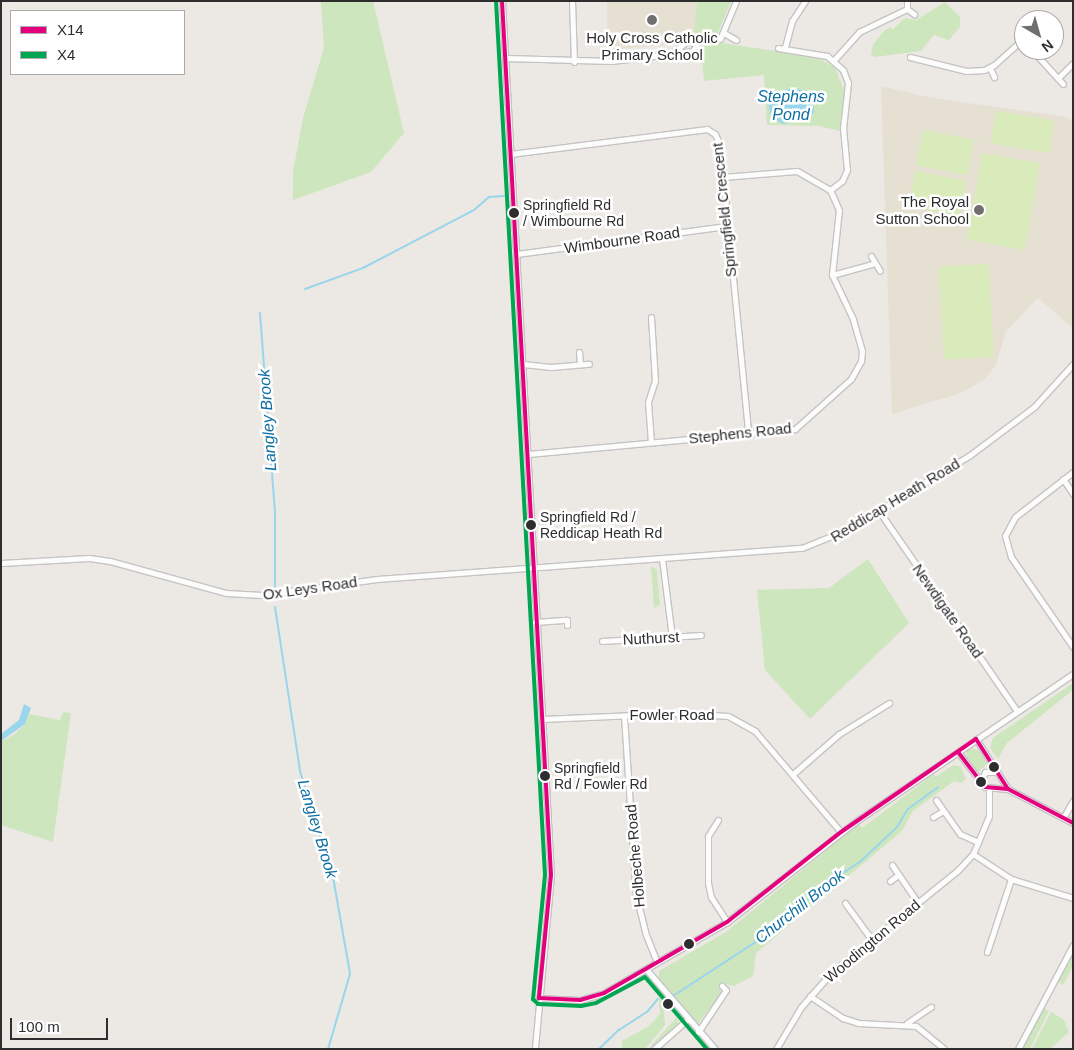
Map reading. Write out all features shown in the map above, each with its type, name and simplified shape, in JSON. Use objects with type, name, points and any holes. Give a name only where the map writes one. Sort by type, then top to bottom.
[{"type":"street","points":[[502,1],[528,454],[535,622],[551,875],[535,1049]]},
{"type":"street","points":[[572,1],[574,62]]},
{"type":"street","points":[[720,39],[736,1]]},
{"type":"street","points":[[785,48],[792,20],[805,1]]},
{"type":"street","points":[[907,1],[907,9]]},
{"type":"street","points":[[834,60],[859,32],[907,9]]},
{"type":"street","points":[[907,9],[914,14]]},
{"type":"street","points":[[724,33],[736,40]]},
{"type":"street","points":[[722,177],[797,171],[830,190],[842,181],[847,170],[843,128],[849,93],[845,75],[834,60],[812,51],[778,48]]},
{"type":"street","points":[[910,57],[966,71],[990,68],[1014,48]]},
{"type":"street","points":[[926,60],[927,53]]},
{"type":"street","points":[[506,58],[574,62],[673,54]]},
{"type":"street","points":[[1041,60],[1064,84]]},
{"type":"street","points":[[1058,78],[1073,63]]},
{"type":"street","points":[[990,68],[994,78]]},
{"type":"street","name":"Springfield Crescent","points":[[510,154],[707,129],[718,138],[748,433]]},
{"type":"street","name":"Stephens Road","points":[[528,454],[788,430],[803,424],[844,388],[857,369],[862,351],[857,332],[832,275],[839,210],[830,190]]},
{"type":"street","name":"Wimbourne Road","points":[[517,254],[726,226]]},
{"type":"street","points":[[870,256],[872,264],[880,270]]},
{"type":"street","points":[[832,275],[872,264]]},
{"type":"street","points":[[651,317],[655,325],[655,381],[648,402],[651,442]]},
{"type":"street","points":[[579,352],[580,364]]},
{"type":"street","points":[[523,364],[589,364]]},
{"type":"street","name":"Reddicap Heath Road","points":[[533,568],[802,548],[828,540],[879,511],[1019,420],[1073,364]]},
{"type":"street","points":[[1073,472],[1015,517],[1006,531],[1005,542],[1011,557],[1073,646]]},
{"type":"street","points":[[1063,479],[1073,494]]},
{"type":"street","name":"Newdigate Road","points":[[879,511],[1017,712]]},
{"type":"street","name":"Ox Leys Road","points":[[1,563],[89,558],[110,561],[226,593],[262,595],[343,583],[533,568]]},
{"type":"street","points":[[662,559],[672,637]]},
{"type":"street","points":[[535,622],[567,620],[567,625]]},
{"type":"street","name":"Nuthurst","points":[[602,641],[701,635]]},
{"type":"street","points":[[539,998],[580,1000],[594,997],[727,922],[752,906],[841,832],[1073,674]]},
{"type":"street","points":[[792,774],[839,734],[889,703]]},
{"type":"street","name":"Fowler Road","points":[[542,719],[681,713],[728,716],[755,731],[841,832]]},
{"type":"street","name":"Holbeche Road","points":[[624,716],[636,895],[646,935],[657,962]]},
{"type":"street","points":[[976,739],[1008,789]]},
{"type":"street","points":[[958,752],[982,784],[991,788],[1008,789],[1073,823]]},
{"type":"street","points":[[982,784],[984,773],[998,774]]},
{"type":"street","points":[[991,788],[998,784],[998,774]]},
{"type":"street","name":"Woodington Road","points":[[776,1049],[810,996],[831,973],[918,903],[972,854],[989,816],[991,788]]},
{"type":"street","points":[[936,800],[960,834],[978,842]]},
{"type":"street","points":[[1063,818],[1073,801]]},
{"type":"street","points":[[933,817],[943,811]]},
{"type":"street","points":[[718,820],[708,836],[708,883],[711,897],[727,922]]},
{"type":"street","points":[[972,854],[1011,879],[1073,898]]},
{"type":"street","points":[[892,865],[918,903]]},
{"type":"street","points":[[890,881],[898,875]]},
{"type":"street","points":[[987,952],[1011,879]]},
{"type":"street","points":[[845,903],[872,940]]},
{"type":"street","points":[[1018,1049],[1073,945]]},
{"type":"street","points":[[646,969],[687,1020],[714,1049]]},
{"type":"street","points":[[698,1032],[726,990],[722,986]]},
{"type":"street","points":[[810,996],[843,1018],[858,1023],[907,1023],[916,1026],[936,1046],[944,1049]]},
{"type":"street","points":[[907,1023],[931,1007]]},
{"type":"street","points":[[654,1049],[687,1020]]},
{"type":"shaded area","name":"Holy Cross Catholic Primary School","points":[[607,1],[697,1],[696,32],[683,33],[683,38],[676,44],[608,50]]},
{"type":"shaded area","name":"The Royal Sutton School","points":[[881,86],[932,98],[1067,117],[1073,122],[1073,328],[1038,298],[1006,331],[996,365],[985,379],[961,393],[892,414]]},
{"type":"green space","points":[[321,1],[373,1],[404,133],[371,172],[293,200],[293,172],[303,118],[324,48]]},
{"type":"green space","points":[[697,1],[731,1],[716,38],[721,43],[817,57],[835,68],[845,92],[840,131],[819,126],[767,125],[764,75],[704,81],[700,42],[694,36]]},
{"type":"green space","points":[[945,2],[960,17],[960,27],[949,40],[934,35],[921,51],[875,57],[871,55],[873,44],[883,32],[890,27],[893,29],[905,18],[916,20]]},
{"type":"green space","points":[[996,111],[1054,120],[1049,153],[991,144]]},
{"type":"green space","points":[[923,130],[974,140],[967,175],[916,165]]},
{"type":"green space","points":[[982,153],[1040,163],[1025,250],[967,240]]},
{"type":"green space","points":[[915,171],[966,181],[959,216],[908,206]]},
{"type":"green space","points":[[989,264],[994,357],[944,359],[939,267]]},
{"type":"green space","points":[[868,559],[909,623],[810,719],[765,670],[757,590],[829,588]]},
{"type":"green space","points":[[651,566],[657,570],[660,605],[654,608]]},
{"type":"green space","points":[[1073,683],[1073,690],[1007,743],[998,759],[990,748],[993,738]]},
{"type":"green space","points":[[63,712],[71,713],[53,842],[1,825],[1,741],[15,734],[25,724],[29,714],[60,720]]},
{"type":"green space","points":[[971,748],[978,750],[988,763],[978,772],[967,758],[966,753]]},
{"type":"green space","points":[[953,765],[961,767],[966,779],[961,783],[954,781],[913,811],[902,831],[756,953],[753,976],[734,986],[722,983],[718,986],[721,993],[698,1024],[659,978],[659,971],[726,932],[859,824],[862,828],[934,774],[936,777]]},
{"type":"green space","points":[[1073,952],[1073,966],[1063,985],[1057,981]]},
{"type":"green space","points":[[659,996],[663,1002],[665,1025],[645,1049],[622,1049],[622,1041],[649,1026],[660,1014]]},
{"type":"green space","points":[[1044,1008],[1049,1011],[1032,1045],[1029,1049],[1021,1049]]},
{"type":"green space","points":[[1051,1012],[1064,1020],[1069,1032],[1050,1049],[1032,1049]]},
{"type":"green space","points":[[677,1017],[678,1025],[648,1049]]},
{"type":"water","name":"Stephens Pond","points":[[792,88],[806,91],[813,100],[814,112],[808,119],[783,124],[771,117],[768,101],[778,92]]},
{"type":"water","points":[[24,704],[31,708],[25,724],[1,741],[1,734],[19,720]]},
{"type":"waterway","points":[[305,289],[363,268],[474,210],[489,197],[504,196]]},
{"type":"waterway","name":"Langley Brook","points":[[260,313],[275,514],[275,587]]},
{"type":"waterway","name":"Langley Brook","points":[[275,607],[300,771],[322,843],[330,860],[350,974],[328,1049]]},
{"type":"waterway","name":"Churchill Brook","points":[[673,996],[783,924],[819,889],[861,861],[897,827],[908,809],[938,787]]},
{"type":"waterway","name":"Churchill Brook","points":[[599,1049],[619,1030],[647,1012],[658,999]]},
{"type":"transit line","name":"X4","points":[[496,1],[545,875],[533,999],[538,1004],[581,1006],[596,1003],[645,977],[707,1049]]},
{"type":"transit line","name":"X14","points":[[502,1],[551,875],[539,998],[580,1000],[604,993],[727,922],[841,832],[976,739],[1008,789]]},
{"type":"transit line","name":"X14","points":[[958,752],[985,787],[1008,789],[1073,823]]},
{"type":"place","name":"Holy Cross Catholic Primary School","points":[[652,20]]},
{"type":"place","name":"The Royal Sutton School","points":[[979,210]]},
{"type":"place","name":"Springfield Rd / Wimbourne Rd","points":[[514,213]]},
{"type":"place","name":"Springfield Rd / Reddicap Heath Rd","points":[[531,525]]},
{"type":"place","name":"Springfield Rd / Fowler Rd","points":[[545,776]]}]
